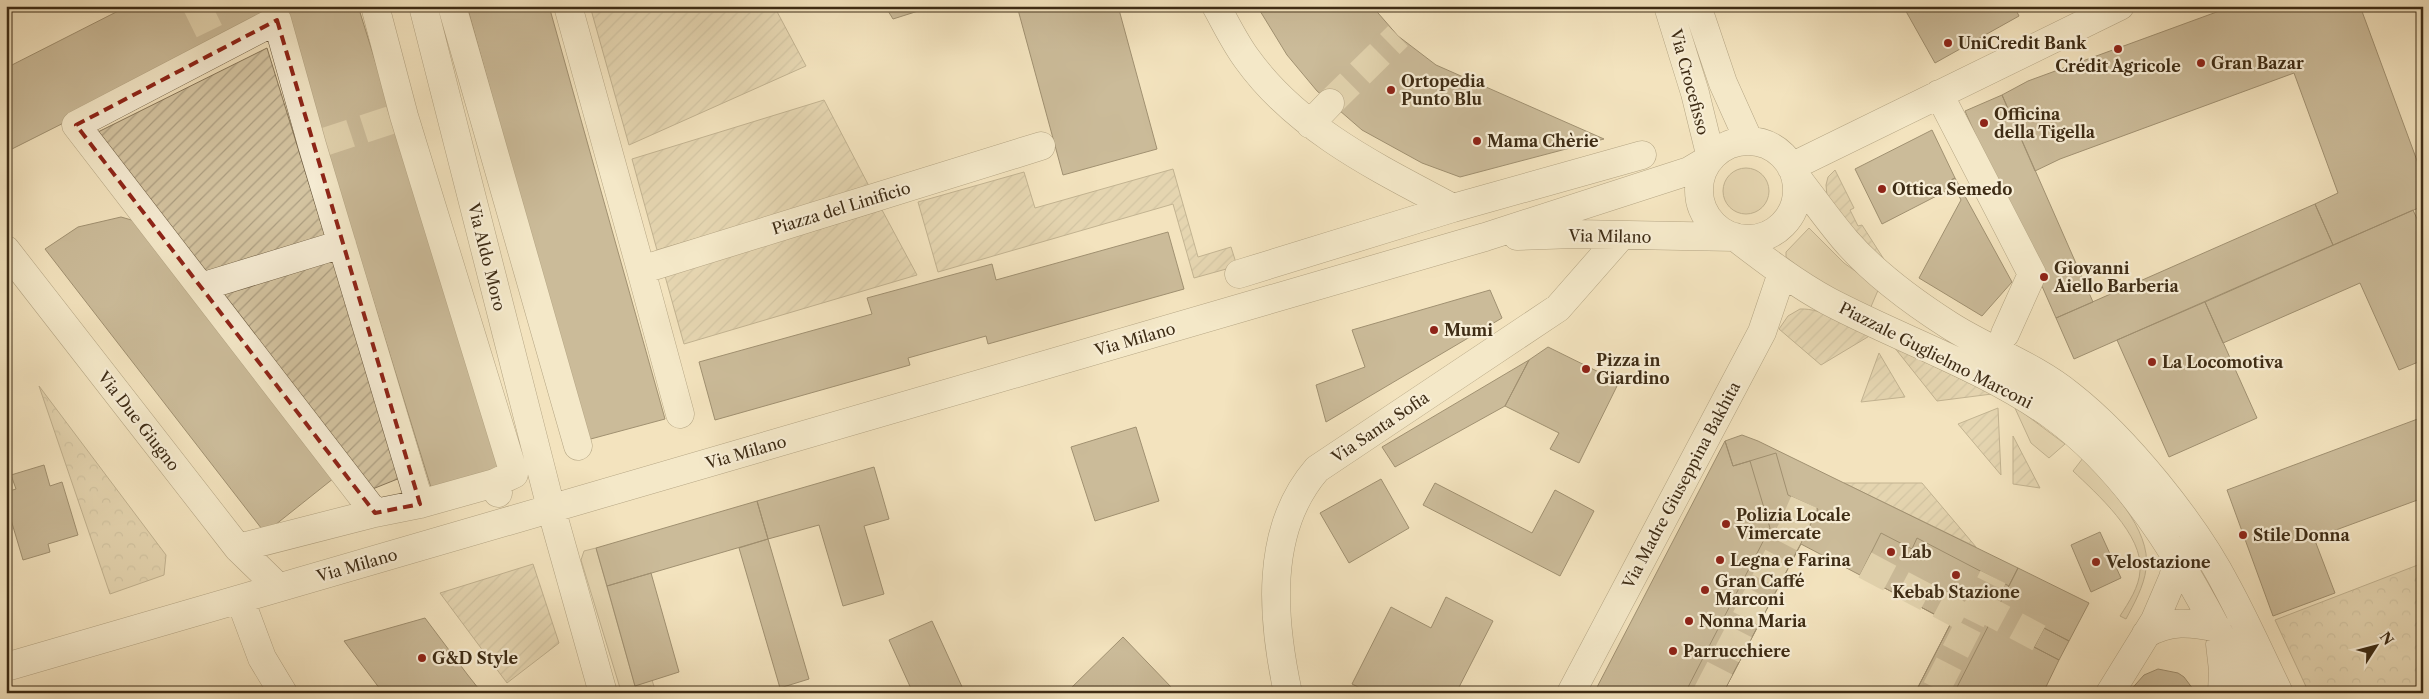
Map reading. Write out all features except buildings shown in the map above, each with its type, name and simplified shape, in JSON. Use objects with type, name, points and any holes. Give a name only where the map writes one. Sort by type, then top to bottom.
[{"type":"street","points":[[238,548],[375,514],[497,488],[514,474],[399,118],[375,6]]},
{"type":"street","name":"Via Aldo Moro","points":[[423,6],[551,508],[603,693]]},
{"type":"street","points":[[568,6],[680,414]]},
{"type":"street","points":[[1216,6],[1247,59],[1276,93],[1310,124],[1362,160],[1453,208]]},
{"type":"street","name":"Via Crocefisso","points":[[1668,6],[1695,94],[1711,158]]},
{"type":"street","name":"Via Crocefisso","points":[[1697,6],[1723,83],[1749,141]]},
{"type":"street","points":[[1793,171],[1945,105],[2120,6]]},
{"type":"street","points":[[454,7],[578,446]]},
{"type":"street","points":[[375,514],[76,125],[278,20],[318,144],[342,244],[420,504]]},
{"type":"street","points":[[1310,124],[1330,103]]},
{"type":"street","points":[[1945,105],[2032,274],[2005,334]]},
{"type":"street","points":[[1711,158],[1728,145],[1749,141]]},
{"type":"street","name":"Piazzale Guglielmo Marconi","points":[[1749,141],[1773,148],[1847,242],[1870,264],[1924,308],[1950,326],[2027,366],[2070,395],[2101,422],[2172,504],[2208,554],[2227,586],[2279,693]]},
{"type":"street","name":"Piazza del Linificio","points":[[641,270],[1040,146]]},
{"type":"street","points":[[1239,274],[1453,208],[1642,156]]},
{"type":"street","name":"Via Milano","points":[[6,667],[1485,237],[1689,171],[1711,158]]},
{"type":"street","name":"Piazzale Guglielmo Marconi","points":[[1711,158],[1702,175],[1700,199],[1704,211],[1714,225],[1735,237],[1782,273],[1828,301],[2019,395],[2054,417],[2084,441],[2140,506],[2178,561],[2217,628],[2250,693]]},
{"type":"street","name":"Piazzale Guglielmo Marconi","points":[[1735,237],[1749,239],[1762,237],[1780,227],[1790,216],[1795,203],[1797,189],[1793,171]]},
{"type":"street","name":"Via Milano","points":[[1485,237],[1622,235],[1735,237]]},
{"type":"street","name":"Via Santa Sofia","points":[[1288,693],[1282,661],[1276,566],[1290,512],[1305,482],[1317,469],[1558,308],[1622,235]]},
{"type":"street","points":[[201,287],[342,244]]},
{"type":"street","name":"Via Due Giugno","points":[[6,250],[238,548],[278,588]]},
{"type":"street","name":"Via Madre Giuseppina Bakhita","points":[[1571,693],[1762,332],[1782,273]]},
{"type":"street","points":[[2109,691],[2162,607],[2178,561],[2181,531],[2172,504]]},
{"type":"street","points":[[240,599],[262,658],[284,693]]},
{"type":"street","points":[[2146,634],[2156,628],[2176,623],[2190,622],[2217,628],[2222,651],[2222,693]]},
{"type":"highlighted area","points":[[277,20],[420,504],[375,513],[76,125]]},
{"type":"green space","points":[[590,6],[774,6],[806,66],[629,145]]},
{"type":"green space","points":[[267,48],[400,478],[365,492],[98,132]]},
{"type":"green space","points":[[824,100],[870,188],[657,250],[632,159]]},
{"type":"green space","points":[[1742,168],[1750,168],[1759,172],[1765,178],[1769,191],[1765,204],[1759,210],[1750,214],[1742,214],[1733,210],[1727,204],[1723,195],[1723,187],[1727,178],[1733,172]]},
{"type":"green space","points":[[1173,169],[1198,257],[1231,247],[1237,266],[1194,278],[1173,204],[938,272],[918,202],[1024,172],[1035,208]]},
{"type":"green space","points":[[1835,170],[1854,208],[1850,210],[1858,226],[1862,225],[1887,264],[1846,231],[1827,196],[1826,185],[1828,177]]},
{"type":"green space","points":[[882,210],[917,275],[684,344],[665,276]]},
{"type":"green space","points":[[1809,228],[1844,263],[1879,288],[1870,309],[1810,276],[1786,257],[1786,252]]},
{"type":"green space","points":[[1800,309],[1809,309],[1827,314],[1871,335],[1821,365],[1779,329],[1788,316]]},
{"type":"green space","points":[[1894,347],[1992,394],[1937,401]]},
{"type":"green space","points":[[1879,353],[1905,397],[1861,402]]},
{"type":"green space","points":[[39,386],[166,555],[164,575],[110,594]]},
{"type":"green space","points":[[2014,406],[2065,444],[2049,458],[2031,443]]},
{"type":"green space","points":[[1998,408],[2001,475],[1958,424]]},
{"type":"green space","points":[[2013,436],[2040,488],[2013,484]]},
{"type":"green space","points":[[2083,458],[2126,509],[2142,539],[2146,554],[2145,575],[2138,595],[2126,619],[2120,616],[2138,583],[2140,571],[2139,557],[2127,529],[2094,491],[2073,471]]},
{"type":"green space","points":[[1844,483],[1922,483],[1976,547]]},
{"type":"green space","points":[[596,548],[635,686],[652,680],[656,693],[653,693],[651,686],[624,693],[620,688],[581,560],[584,551]]},
{"type":"green space","points":[[2423,563],[2423,693],[2309,693],[2275,620]]},
{"type":"green space","points":[[533,564],[559,643],[507,683],[440,593]]},
{"type":"tunnel","points":[[197,6],[219,51]]},
{"type":"tunnel","points":[[1330,103],[1398,36]]},
{"type":"tunnel","points":[[324,142],[394,119]]},
{"type":"tunnel","points":[[1793,527],[1804,502]]},
{"type":"tunnel","points":[[1707,693],[1793,527],[1805,534]]},
{"type":"tunnel","points":[[1865,565],[1971,621],[1934,693]]},
{"type":"tunnel","points":[[1971,621],[1993,577]]},
{"type":"tunnel","points":[[1979,606],[2039,638]]},
{"type":"place","name":"UniCredit Bank","points":[[1948,43]]},
{"type":"place","name":"Crédit Agricole","points":[[2118,49]]},
{"type":"place","name":"Gran Bazar","points":[[2201,63]]},
{"type":"place","name":"Ortopedia Punto Blu","points":[[1391,90]]},
{"type":"place","name":"Officina della Tigella","points":[[1984,123]]},
{"type":"place","name":"Mama Chèrie","points":[[1477,141]]},
{"type":"place","name":"Ottica Semedo","points":[[1882,189]]},
{"type":"place","name":"Giovanni Aiello Barberia","points":[[2044,277]]},
{"type":"place","name":"Mumi","points":[[1434,330]]},
{"type":"place","name":"La Locomotiva","points":[[2152,362]]},
{"type":"place","name":"Pizza in Giardino","points":[[1586,369]]},
{"type":"place","name":"Polizia Locale Vimercate","points":[[1726,524]]},
{"type":"place","name":"Stile Donna","points":[[2243,535]]},
{"type":"place","name":"Lab","points":[[1891,552]]},
{"type":"place","name":"Legna e Farina","points":[[1720,560]]},
{"type":"place","name":"Velostazione","points":[[2096,562]]},
{"type":"place","name":"Kebab Stazione","points":[[1956,575]]},
{"type":"place","name":"Gran Caffé Marconi","points":[[1705,590]]},
{"type":"place","name":"Nonna Maria","points":[[1689,621]]},
{"type":"place","name":"Parrucchiere","points":[[1673,651]]},
{"type":"place","name":"G&D Style","points":[[422,658]]}]
